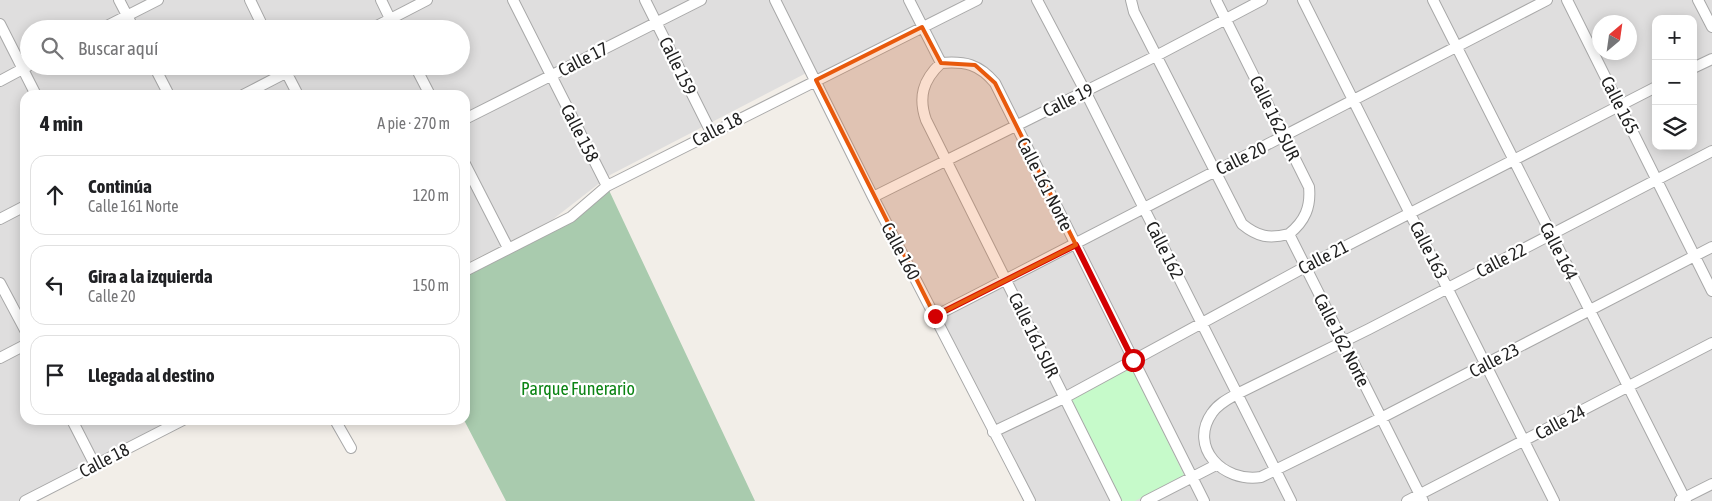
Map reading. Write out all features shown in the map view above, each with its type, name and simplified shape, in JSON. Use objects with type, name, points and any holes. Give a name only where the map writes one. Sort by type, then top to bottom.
[{"type":"street","points":[[119,0],[129,20]]},
{"type":"street","points":[[119,20],[158,0]]},
{"type":"street","points":[[250,0],[260,20]]},
{"type":"street","points":[[381,0],[390,18]]},
{"type":"street","points":[[387,20],[427,0]]},
{"type":"street","name":"Calle 158","points":[[513,0],[550,76],[608,186]]},
{"type":"street","name":"Calle 159","points":[[645,0],[711,132]]},
{"type":"street","name":"Calle 17","points":[[470,116],[702,0]]},
{"type":"street","name":"Calle 160","points":[[775,0],[873,197],[1030,501]]},
{"type":"street","points":[[908,0],[941,63]]},
{"type":"street","name":"Calle 18","points":[[470,268],[570,217],[608,186],[711,132],[977,0]]},
{"type":"street","name":"Calle 162","points":[[1037,0],[1202,321],[1291,501]]},
{"type":"street","points":[[1131,0],[1134,12],[1213,171],[1242,224],[1254,233],[1264,237],[1274,238],[1289,234]]},
{"type":"street","name":"Calle 162 SUR","points":[[1216,0],[1309,187],[1310,200],[1306,215],[1298,227],[1289,234]]},
{"type":"street","name":"Calle 19","points":[[873,197],[1156,56],[1262,0]]},
{"type":"street","name":"Calle 163","points":[[1303,0],[1554,501]]},
{"type":"street","name":"Calle 164","points":[[1433,0],[1550,235],[1628,385],[1683,500]]},
{"type":"street","name":"Calle 20","points":[[935,316],[1076,245],[1143,207],[1285,136],[1352,99],[1548,0]]},
{"type":"street","name":"Calle 165","points":[[1567,0],[1712,291]]},
{"type":"street","points":[[1698,0],[1712,27]]},
{"type":"street","points":[[0,24],[20,57]]},
{"type":"street","points":[[1697,66],[1712,59]]},
{"type":"street","name":"Calle 161 Norte","points":[[941,63],[963,62],[975,65],[995,83],[1204,501]]},
{"type":"street","name":"Calle 161 SUR","points":[[941,63],[928,79],[921,94],[921,106],[946,161],[1116,501]]},
{"type":"street","points":[[0,81],[20,70]]},
{"type":"street","points":[[29,75],[34,90]]},
{"type":"street","points":[[159,75],[166,90]]},
{"type":"street","points":[[251,90],[277,75]]},
{"type":"street","points":[[288,75],[295,90]]},
{"type":"street","points":[[420,75],[427,90]]},
{"type":"street","name":"Calle 21","points":[[993,432],[1064,398],[1202,321],[1512,159],[1652,89]]},
{"type":"street","name":"Calle 22","points":[[1216,465],[1205,437],[1206,426],[1212,413],[1220,404],[1712,152]]},
{"type":"street","points":[[470,174],[508,248]]},
{"type":"street","points":[[0,219],[20,209]]},
{"type":"street","name":"Calle 162 Norte","points":[[1289,234],[1422,498]]},
{"type":"street","name":"Calle 23","points":[[1216,465],[1236,477],[1249,479],[1276,471],[1712,247]]},
{"type":"street","points":[[0,283],[20,321]]},
{"type":"street","name":"Calle 24","points":[[1407,501],[1422,498],[1628,385],[1712,342]]},
{"type":"street","points":[[0,358],[20,348]]},
{"type":"street","points":[[75,425],[95,465]]},
{"type":"street","name":"Calle 18","points":[[25,501],[173,425]]},
{"type":"street","points":[[338,425],[350,448]]},
{"type":"street","points":[[1146,501],[1216,465]]},
{"type":"street","points":[[1683,500],[1712,484]]},
{"type":"highlighted area","points":[[922,27],[941,63],[975,65],[995,83],[1076,245],[935,316],[816,80]]},
{"type":"shaded area","points":[[0,0],[1712,0],[1712,501],[1032,501],[814,69],[610,175],[552,220],[470,261],[470,90],[20,90],[20,425],[172,425],[38,501],[0,501]]},
{"type":"green space","name":"Parque Funerario","points":[[607,186],[755,501],[506,501],[467,425],[470,425],[470,271],[569,223]]},
{"type":"green space","points":[[1132,368],[1184,475],[1135,501],[1122,501],[1070,398]]},
{"type":"route","points":[[935,316],[1076,245],[1133,360]]}]
